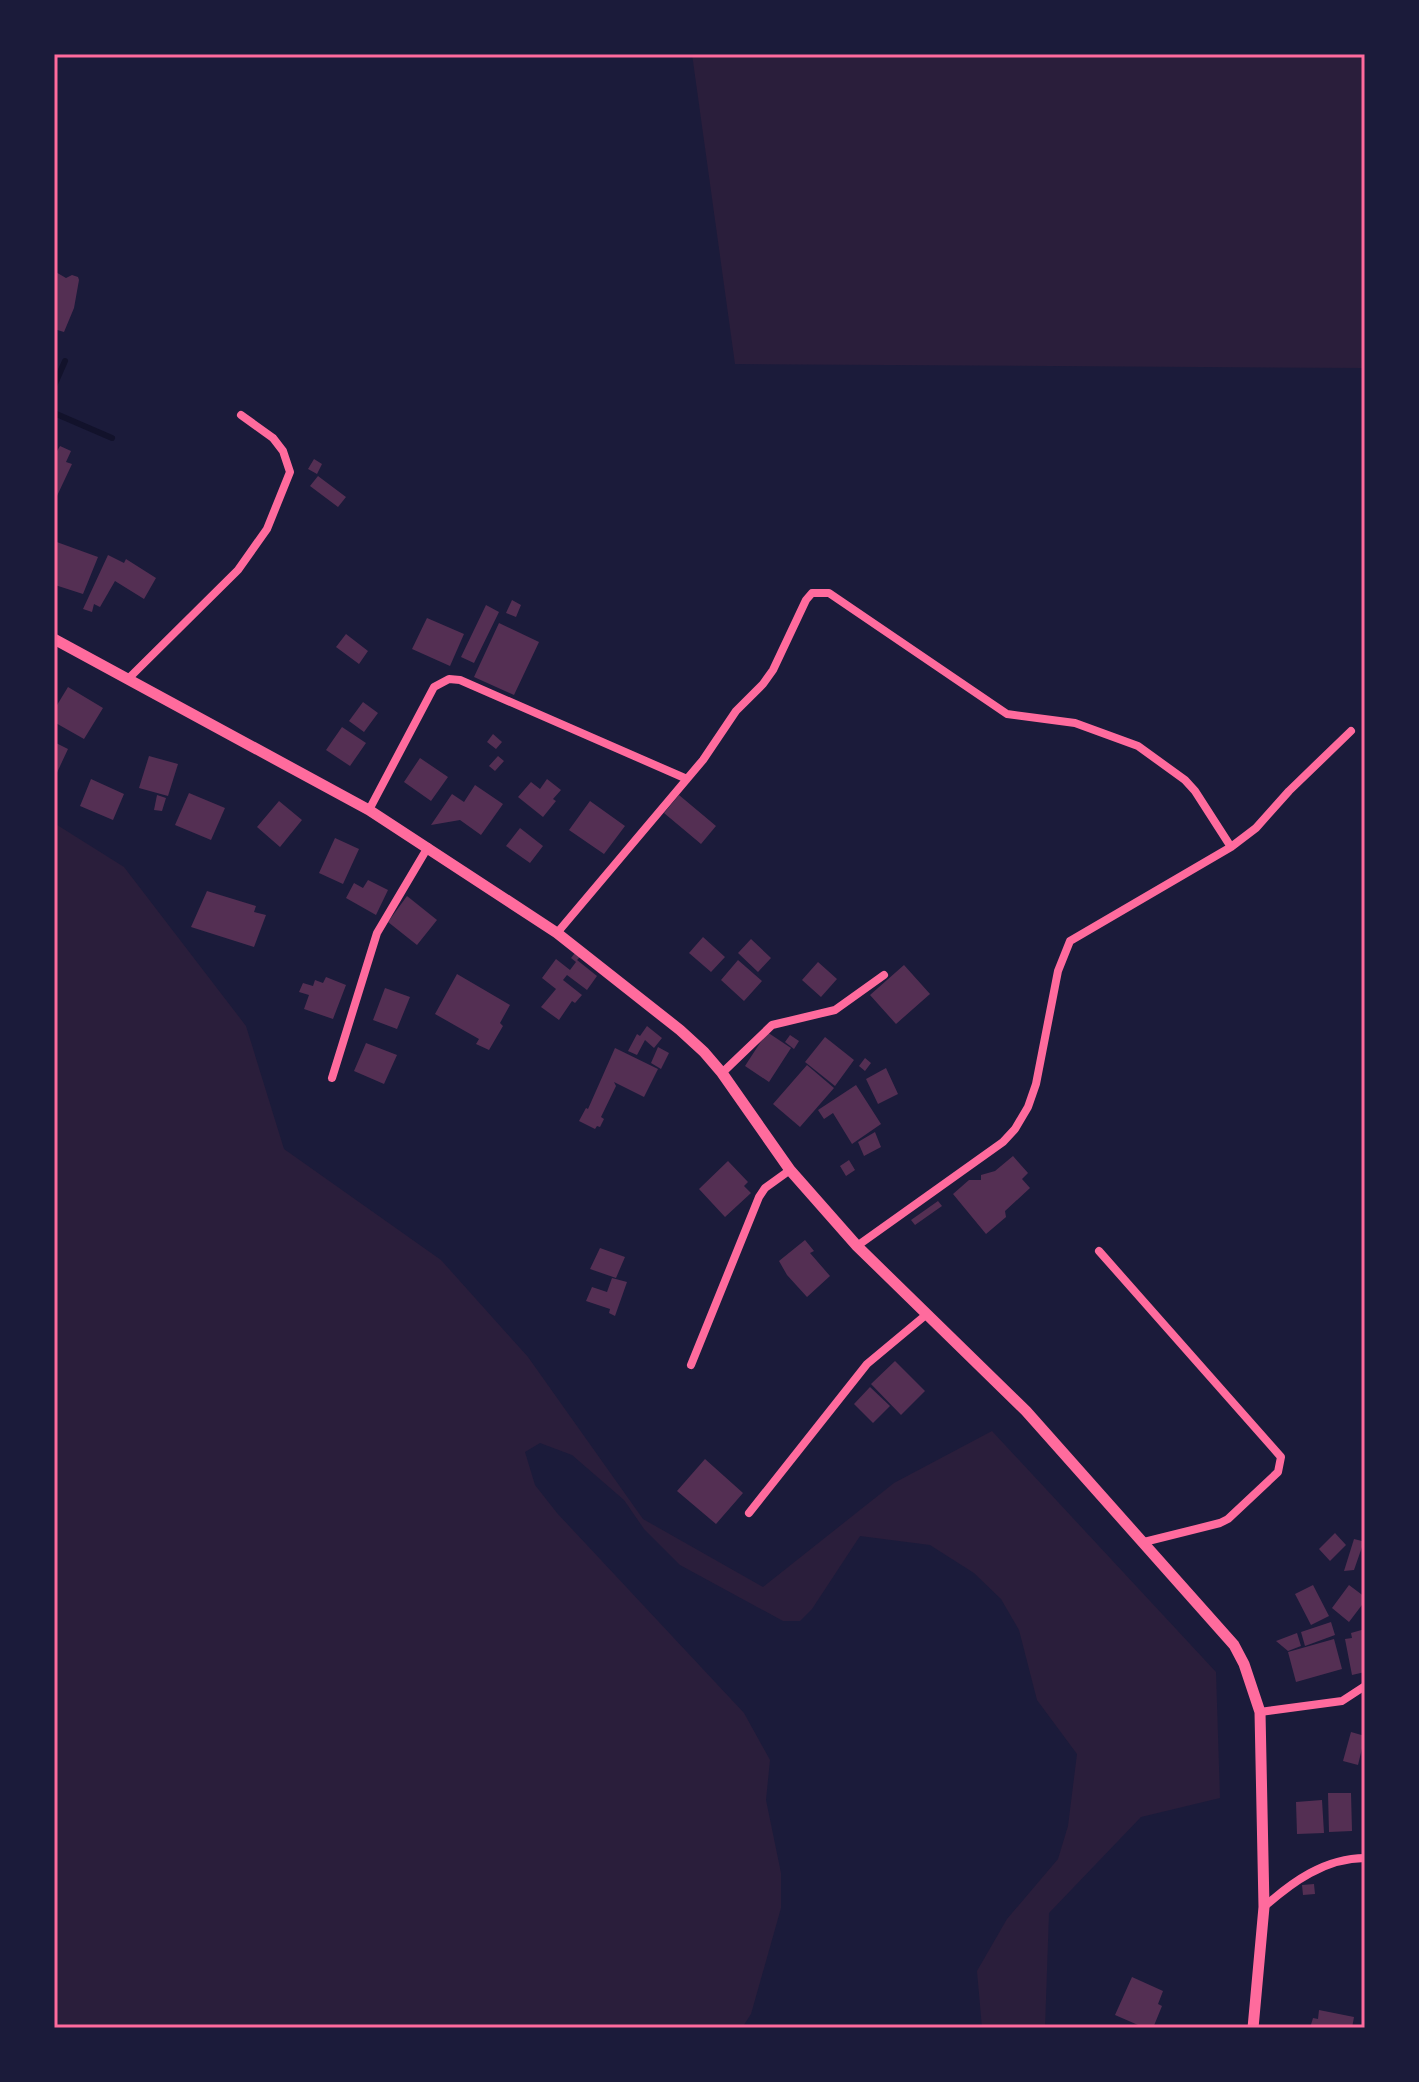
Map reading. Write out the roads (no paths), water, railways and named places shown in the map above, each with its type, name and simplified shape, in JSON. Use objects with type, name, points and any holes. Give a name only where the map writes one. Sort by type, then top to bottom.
[{"type":"main road","points":[[54,639],[369,810],[557,933],[680,1030],[722,1073],[790,1170],[857,1246],[1026,1411],[1234,1645],[1244,1664],[1260,1712],[1264,1907],[1253,2028]]},
{"type":"street","points":[[129,678],[238,570],[267,529],[290,472],[283,451],[273,438],[241,415]]},
{"type":"street","points":[[557,933],[703,760],[736,711],[773,670],[806,600],[812,593],[821,591],[829,593],[1007,714],[1075,723],[1138,746],[1185,780],[1231,847]]},
{"type":"street","points":[[369,810],[434,687],[449,679],[460,680],[687,779]]},
{"type":"street","points":[[857,1246],[1003,1142],[1015,1129],[1028,1107],[1036,1084],[1058,971],[1070,941],[1231,847],[1256,828],[1351,731]]},
{"type":"street","points":[[332,1078],[377,933],[428,847]]},
{"type":"street","points":[[722,1073],[772,1025],[835,1010],[884,975]]},
{"type":"street","points":[[691,1365],[759,1197],[765,1188],[790,1170]]},
{"type":"street","points":[[1099,1251],[1281,1457],[1278,1472],[1228,1519],[1144,1542]]},
{"type":"street","points":[[749,1513],[867,1364],[927,1314]]},
{"type":"street","points":[[1260,1712],[1342,1701],[1365,1686]]},
{"type":"street","points":[[1264,1907],[1290,1884],[1311,1872],[1352,1858],[1365,1858]]},
{"type":"waterway","points":[[54,386],[65,361]]},
{"type":"waterway","points":[[54,413],[112,438]]}]
